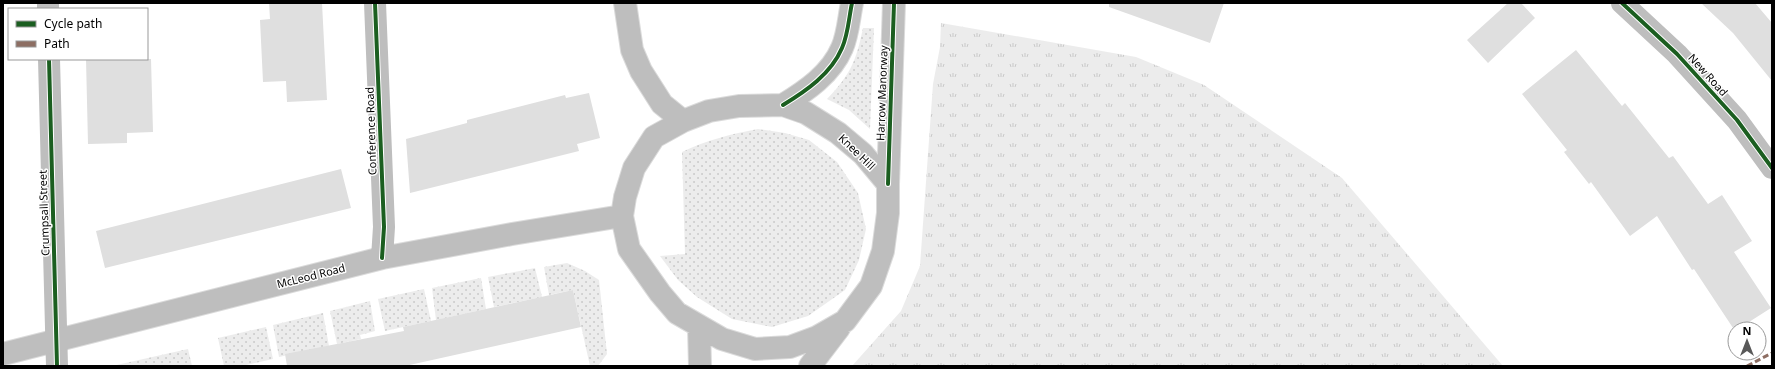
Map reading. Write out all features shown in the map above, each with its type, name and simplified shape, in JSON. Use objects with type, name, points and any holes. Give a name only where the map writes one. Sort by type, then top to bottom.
[{"type":"main road","name":"Conference Road","points":[[375,3],[384,227],[382,258]]},
{"type":"main road","points":[[625,3],[632,50],[641,71],[662,104],[683,121]]},
{"type":"main road","points":[[784,105],[808,90],[828,69],[842,48],[852,3]]},
{"type":"main road","name":"Harrow Manorway","points":[[888,184],[894,3]]},
{"type":"main road","name":"New Road","points":[[1622,3],[1677,54],[1737,120],[1772,168]]},
{"type":"main road","name":"Crumpsall Street","points":[[49,60],[57,366]]},
{"type":"main road","name":"Knee Hill","points":[[810,366],[845,321],[871,286],[883,251],[888,213],[888,184],[863,154],[838,133],[806,113],[784,105],[739,106],[709,111],[683,121],[654,137],[634,168],[625,197],[622,216],[629,249],[644,272],[677,313],[722,339],[755,349],[790,347],[817,337],[845,321]]},
{"type":"main road","name":"McLeod Road","points":[[3,354],[382,258],[512,234],[622,216]]},
{"type":"main road","points":[[699,327],[700,366]]},
{"type":"green space","points":[[941,23],[1136,57],[1204,85],[1342,178],[1503,366],[852,366],[901,311],[920,266],[933,84],[940,47]]},
{"type":"green space","points":[[863,28],[874,28],[870,129],[849,110],[827,99],[847,74],[858,50]]},
{"type":"green space","points":[[758,129],[785,133],[809,140],[837,162],[858,193],[866,229],[859,260],[845,290],[808,316],[772,327],[732,319],[697,297],[678,280],[660,256],[685,254],[682,152],[719,138]]},
{"type":"green space","points":[[567,263],[585,271],[599,280],[607,354],[598,366],[590,366],[573,290],[549,295],[544,267]]},
{"type":"green space","points":[[535,268],[542,297],[494,307],[488,277]]},
{"type":"green space","points":[[481,278],[486,309],[436,320],[432,288]]},
{"type":"green space","points":[[424,289],[431,321],[385,331],[378,299]]},
{"type":"green space","points":[[370,301],[375,331],[360,335],[361,339],[337,344],[330,311]]},
{"type":"green space","points":[[323,313],[329,346],[279,357],[273,325]]},
{"type":"green space","points":[[266,327],[273,359],[242,366],[224,366],[218,338]]},
{"type":"green space","points":[[188,349],[192,366],[112,366]]},
{"type":"building","points":[[269,3],[322,3],[327,100],[287,102],[286,81],[263,82],[260,20],[270,19]]},
{"type":"building","points":[[1109,3],[1224,3],[1210,43],[1109,7]]},
{"type":"building","points":[[1508,3],[1521,3],[1535,18],[1488,63],[1467,40]]},
{"type":"building","points":[[1701,3],[1755,3],[1772,23],[1772,81],[1733,33]]},
{"type":"building","points":[[1576,50],[1622,106],[1625,103],[1669,158],[1673,156],[1708,204],[1722,195],[1752,241],[1734,252],[1771,308],[1751,321],[1728,321],[1694,269],[1692,270],[1657,216],[1630,236],[1591,182],[1589,184],[1564,152],[1567,150],[1522,94]]},
{"type":"building","points":[[151,59],[153,132],[127,133],[127,143],[88,144],[86,60]]},
{"type":"building","points":[[589,93],[600,138],[577,144],[579,151],[410,193],[406,139],[467,123],[467,120],[565,95],[566,98]]},
{"type":"building","points":[[341,169],[351,208],[105,268],[96,231]]},
{"type":"building","points":[[573,290],[581,327],[405,366],[287,366],[285,354],[404,331],[403,327]]},
{"type":"marked path","points":[[1747,366],[1772,353]]},
{"type":"cycle path","points":[[375,3],[384,227],[382,258]]},
{"type":"cycle path","points":[[783,105],[809,88],[825,74],[831,66],[842,48],[846,37],[852,3]]},
{"type":"cycle path","points":[[888,184],[894,3]]},
{"type":"cycle path","points":[[1622,3],[1677,54],[1737,120],[1772,168]]},
{"type":"cycle path","points":[[49,60],[57,366]]}]
